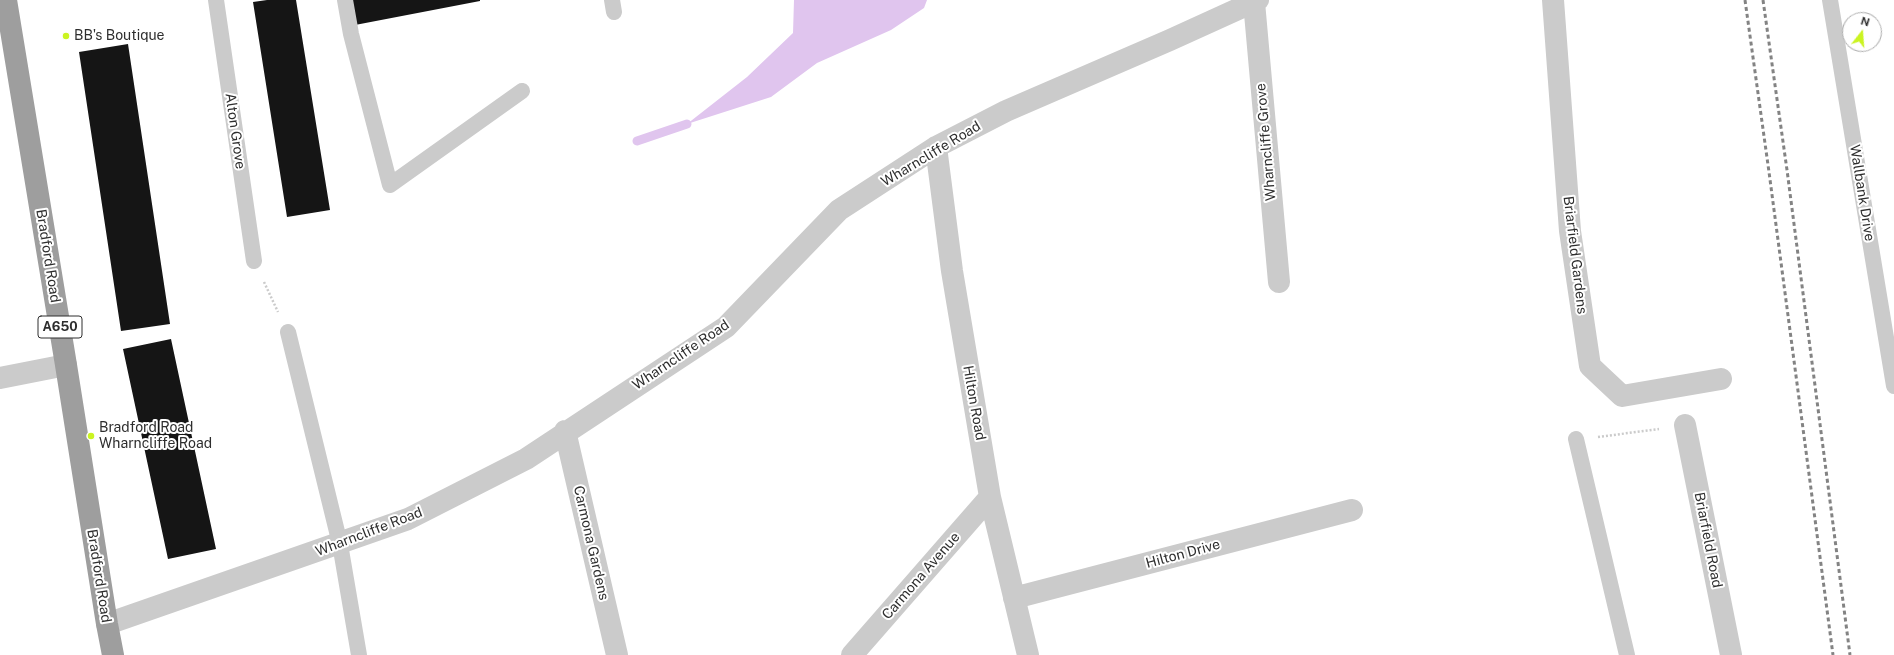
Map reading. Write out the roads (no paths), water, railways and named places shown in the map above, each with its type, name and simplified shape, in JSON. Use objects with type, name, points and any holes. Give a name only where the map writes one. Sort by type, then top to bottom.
[{"type":"highway","name":"Bradford Road","points":[[6,0],[66,366],[106,624],[113,655]]},
{"type":"street","name":"Briarfield Gardens","points":[[1553,0],[1570,231],[1590,366],[1622,396],[1721,379]]},
{"type":"street","name":"Wharncliffe Road","points":[[106,624],[340,544],[408,519],[526,459],[565,431],[726,327],[839,210],[936,148],[1006,111],[1256,1]]},
{"type":"street","name":"Wharncliffe Grove","points":[[1256,1],[1279,282]]},
{"type":"street","name":"Hilton Road","points":[[936,148],[952,271],[990,497],[1028,655]]},
{"type":"street","points":[[0,378],[66,366]]},
{"type":"street","name":"Briarfield Road","points":[[1685,425],[1731,655]]},
{"type":"street","name":"Carmona Gardens","points":[[565,431],[617,655]]},
{"type":"street","name":"Carmona Avenue","points":[[852,655],[990,497]]},
{"type":"street","name":"Hilton Drive","points":[[1014,598],[1352,510]]},
{"type":"lane","name":"Alton Grove","points":[[216,0],[254,262]]},
{"type":"lane","points":[[346,0],[351,34],[390,185],[522,91]]},
{"type":"lane","name":"Wallbank Drive","points":[[1830,0],[1894,386]]},
{"type":"lane","points":[[288,332],[340,544],[359,655]]},
{"type":"lane","points":[[1576,439],[1627,655]]},
{"type":"waterway","points":[[637,141],[687,124]]},
{"type":"railway","points":[[1745,0],[1833,655]]},
{"type":"railway","points":[[1763,0],[1787,170],[1850,655]]},
{"type":"place","name":"BB's Boutique","points":[[66,36]]},
{"type":"place","name":"Bradford Road Wharncliffe Road","points":[[91,436]]}]
